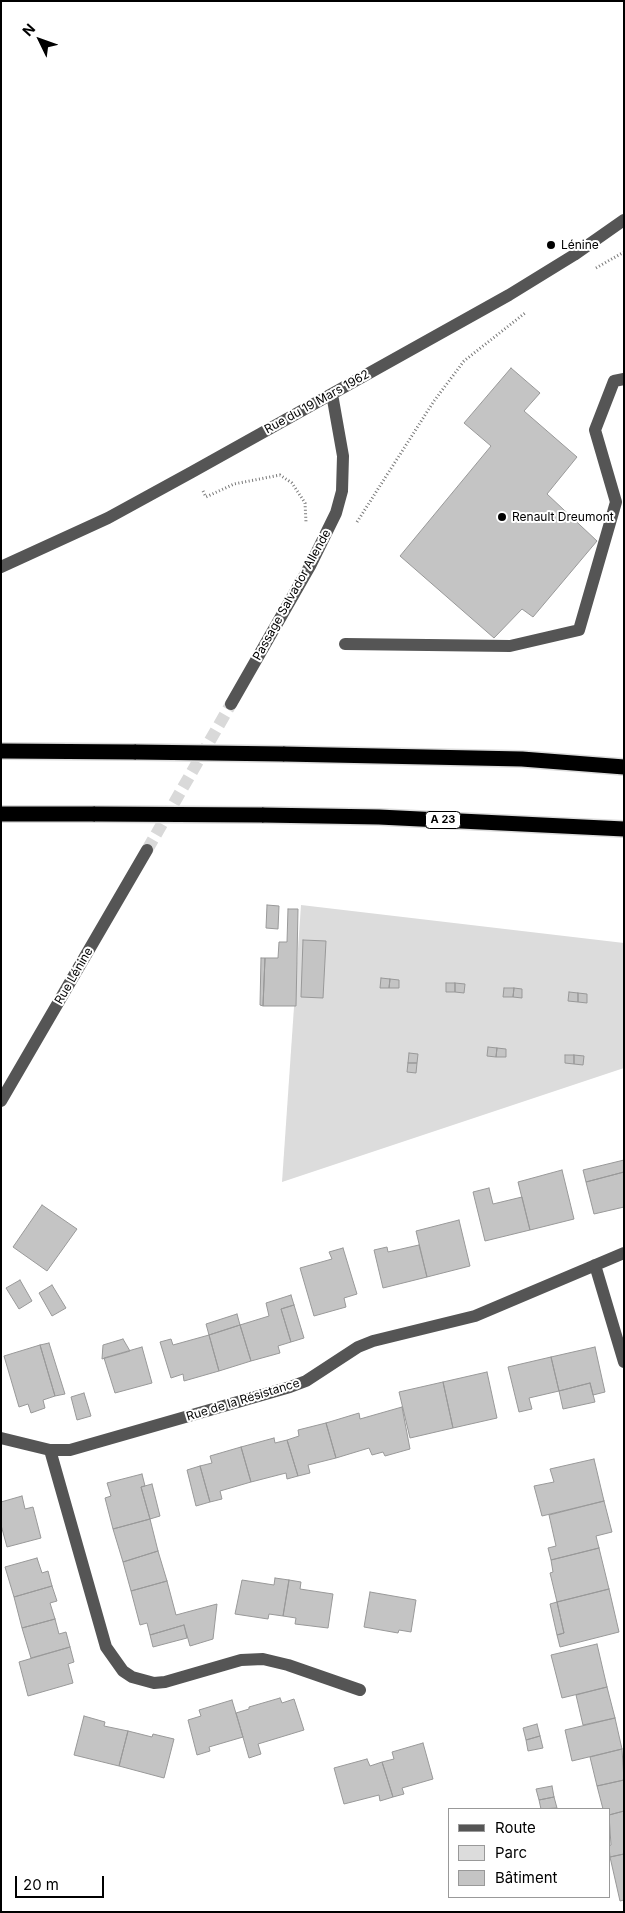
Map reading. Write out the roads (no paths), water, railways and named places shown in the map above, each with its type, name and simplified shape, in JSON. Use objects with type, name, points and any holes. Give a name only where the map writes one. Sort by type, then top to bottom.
[{"type":"highway","points":[[1,751],[522,759],[624,767]]},
{"type":"highway","name":"A 23","points":[[1,814],[379,817],[624,829]]},
{"type":"street","name":"Rue du 19 Mars 1962","points":[[1,567],[108,518],[332,394],[517,290],[574,255],[624,220]]},
{"type":"street","points":[[345,644],[510,646],[579,630],[616,502],[595,430],[614,381],[624,378]]},
{"type":"street","name":"Passage Salvador Allende","points":[[230,704],[310,566],[336,513],[342,492],[344,465],[332,394]]},
{"type":"street","name":"Rue Lénine","points":[[1,1101],[146,850]]},
{"type":"street","name":"Rue de la Résistance","points":[[1,1438],[50,1450],[83,1446],[290,1387],[306,1381],[358,1347],[373,1341],[475,1316],[624,1252]]},
{"type":"street","points":[[595,1265],[624,1362]]},
{"type":"street","points":[[50,1450],[106,1647],[123,1671],[142,1681],[160,1682],[241,1660],[263,1659],[288,1665],[360,1690]]},
{"type":"tunnel","points":[[147,850],[231,704]]},
{"type":"place","name":"Lénine","points":[[551,245]]},
{"type":"place","name":"Renault Dreumont","points":[[502,517]]}]
